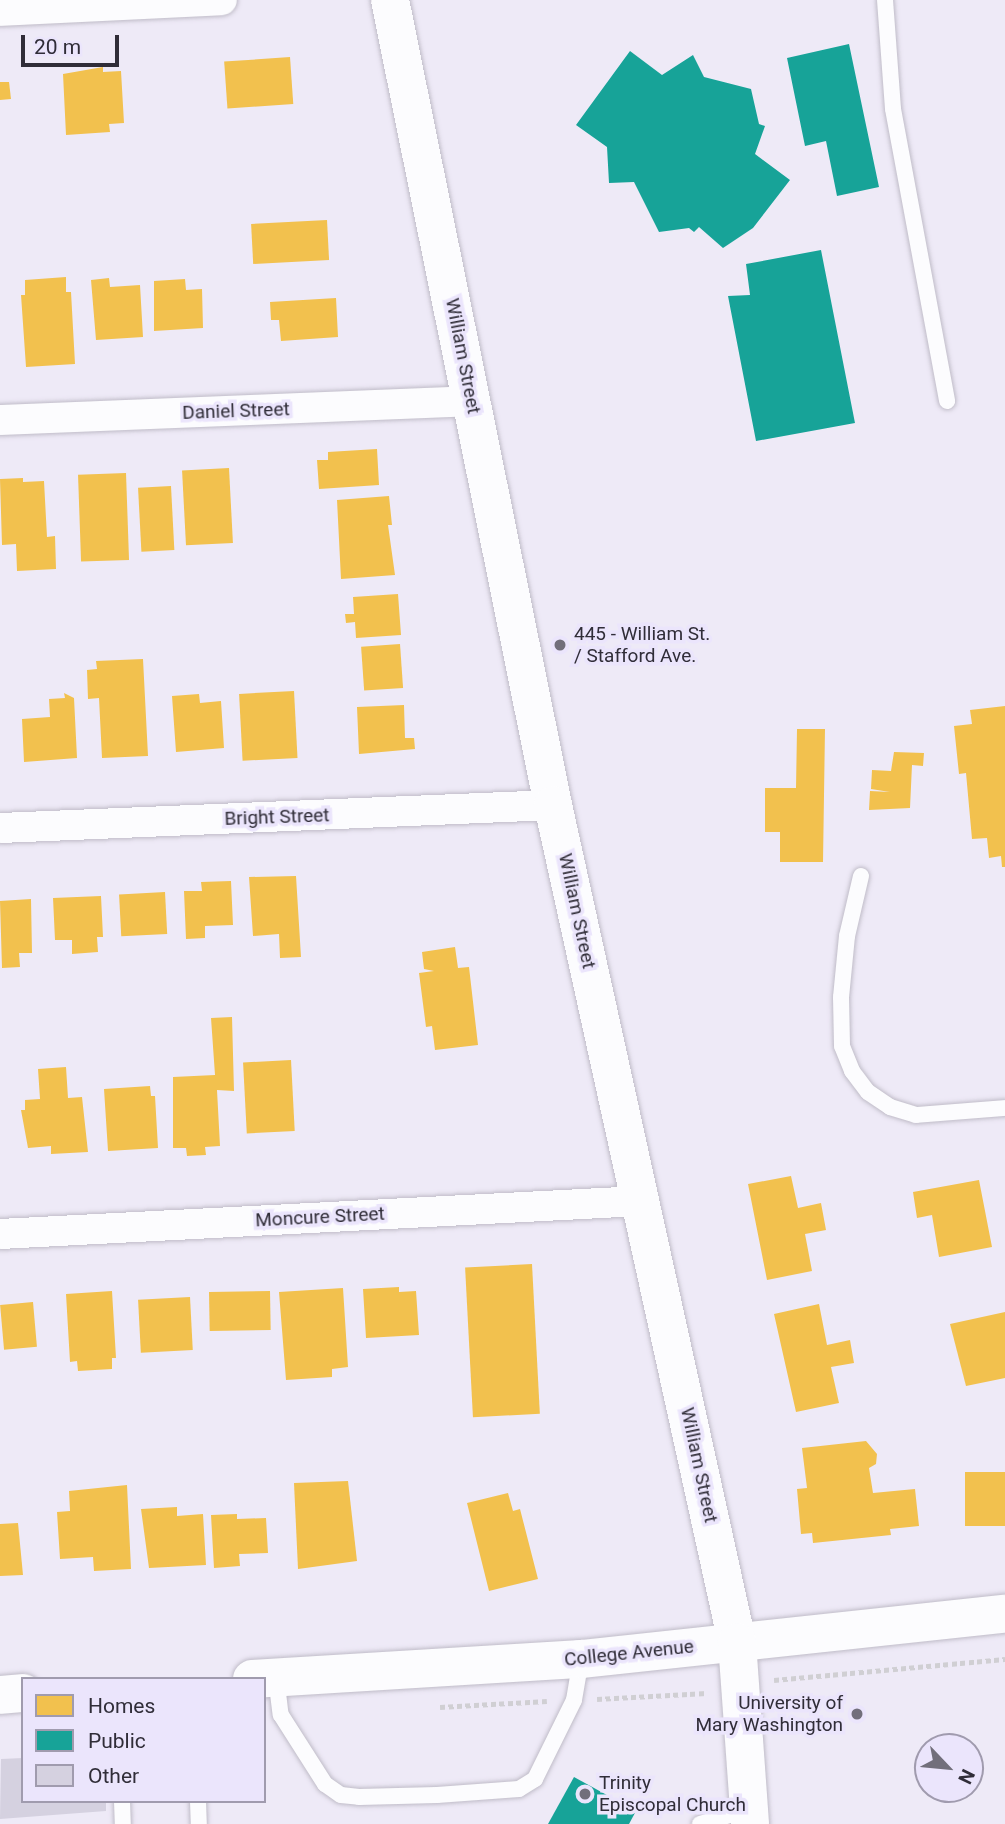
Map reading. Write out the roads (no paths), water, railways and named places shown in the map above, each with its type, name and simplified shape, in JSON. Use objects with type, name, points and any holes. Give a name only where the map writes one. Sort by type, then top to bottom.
[{"type":"main road","name":"William Street","points":[[390,0],[553,805],[737,1642],[749,1816]]},
{"type":"main road","name":"College Avenue","points":[[266,1678],[581,1659],[1005,1615]]},
{"type":"main road","points":[[0,1695],[21,1693]]},
{"type":"street","points":[[0,11],[222,0]]},
{"type":"street","name":"Daniel Street","points":[[0,420],[473,401]]},
{"type":"street","name":"Bright Street","points":[[0,828],[553,805]]},
{"type":"street","name":"Moncure Street","points":[[0,1234],[641,1201]]},
{"type":"lane","points":[[885,0],[893,109],[947,401]]},
{"type":"lane","points":[[861,876],[847,936],[841,997],[842,1046],[852,1071],[868,1092],[890,1107],[916,1115],[1005,1108]]},
{"type":"lane","points":[[266,1682],[281,1715],[324,1784],[341,1795],[359,1797],[436,1796],[519,1789],[534,1779],[574,1700],[581,1659]]},
{"type":"lane","points":[[122,1803],[123,1824]]},
{"type":"lane","points":[[198,1803],[199,1824]]},
{"type":"lane","points":[[700,1824],[749,1816]]},
{"type":"place","name":"445 - William St. / Stafford Ave.","points":[[560,645]]},
{"type":"place","name":"University of Mary Washington","points":[[857,1714]]},
{"type":"place","name":"Trinity Episcopal Church","points":[[585,1794]]}]
